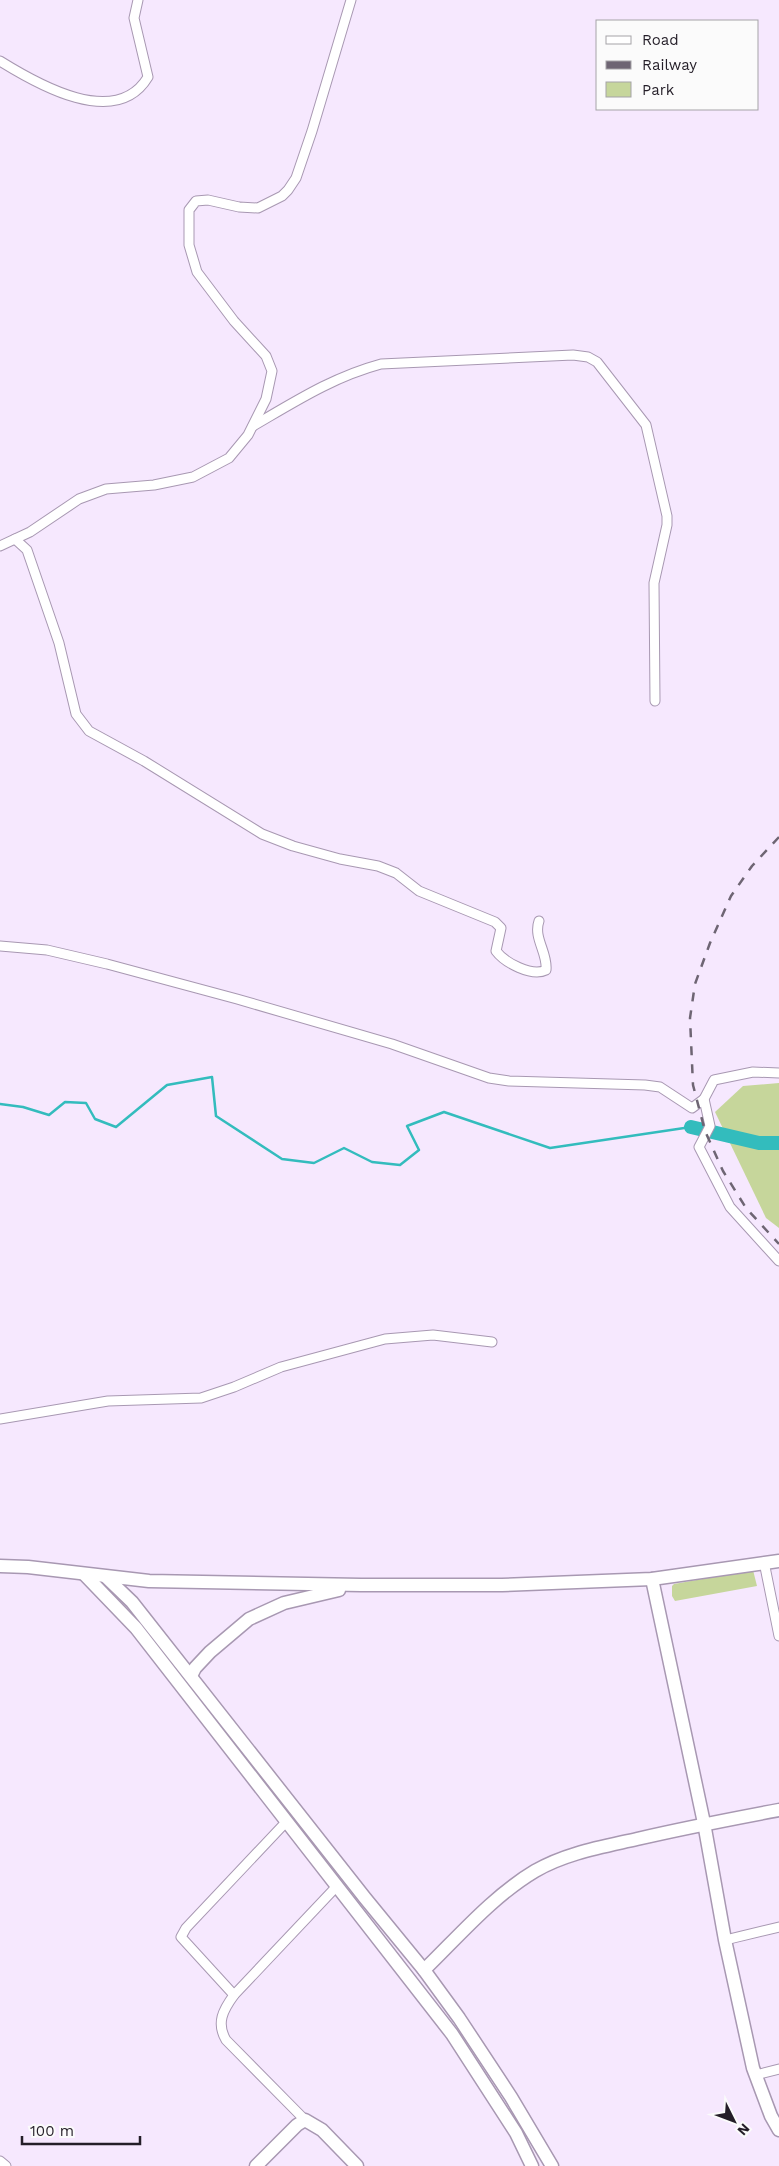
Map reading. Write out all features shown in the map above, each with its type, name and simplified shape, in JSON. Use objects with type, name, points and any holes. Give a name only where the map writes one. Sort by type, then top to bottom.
[{"type":"main road","points":[[0,1566],[28,1567],[149,1581],[361,1585],[502,1585],[652,1579],[779,1561]]},
{"type":"main road","points":[[85,1575],[136,1628],[452,2034],[516,2133],[532,2166]]},
{"type":"main road","points":[[106,1577],[132,1602],[424,1970],[490,2065],[552,2166]]},
{"type":"main road","points":[[652,1579],[704,1824],[725,1940],[756,2075],[771,2116],[779,2130]]},
{"type":"main road","points":[[191,1676],[195,1668],[210,1652],[249,1619],[284,1602],[361,1585]]},
{"type":"main road","points":[[424,1970],[489,1908],[519,1883],[542,1868],[575,1853],[704,1824],[779,1810]]},
{"type":"main road","points":[[256,2166],[297,2125],[305,2120],[322,2130],[357,2166]]},
{"type":"street","points":[[0,60],[32,80],[63,94],[95,102],[120,99],[141,88],[148,77],[134,18],[138,0]]},
{"type":"street","points":[[0,546],[30,532],[79,499],[106,489],[154,485],[193,477],[229,458],[248,435],[266,399],[272,372],[266,356],[234,320],[197,272],[188,245],[189,210],[196,201],[208,200],[239,207],[258,208],[282,196],[288,190],[296,178],[309,140],[351,0]]},
{"type":"street","points":[[253,426],[332,381],[353,371],[381,364],[573,355],[588,357],[597,362],[646,425],[667,516],[654,583],[655,701]]},
{"type":"street","points":[[15,539],[27,550],[59,644],[76,714],[89,731],[144,761],[262,834],[321,854],[378,866],[396,873],[419,891],[495,922],[501,928],[496,951],[500,957],[522,968],[540,973],[546,970],[546,964],[536,930],[539,921]]},
{"type":"street","points":[[0,946],[47,950],[237,999],[392,1044],[490,1078],[509,1082],[645,1085],[660,1087],[692,1108],[704,1098],[714,1080],[753,1072],[779,1073]]},
{"type":"street","points":[[704,1098],[710,1126],[699,1147],[730,1207],[779,1260]]},
{"type":"street","points":[[0,1419],[108,1402],[201,1398],[234,1387],[281,1367],[323,1354],[385,1339],[433,1335],[492,1342]]},
{"type":"street","points":[[764,1562],[779,1636]]},
{"type":"street","points":[[234,1995],[181,1937],[186,1928],[287,1821]]},
{"type":"street","points":[[305,2120],[226,2040],[220,2024],[226,2006],[234,1995],[337,1886]]},
{"type":"street","points":[[725,1940],[779,1927]]},
{"type":"street","points":[[756,2075],[779,2068]]},
{"type":"street","points":[[0,2161],[6,2166]]},
{"type":"green space","points":[[779,1083],[779,1228],[766,1218],[715,1112],[743,1086]]},
{"type":"green space","points":[[753,1570],[757,1586],[675,1601],[672,1596],[672,1586],[674,1584]]},
{"type":"waterway","points":[[0,1104],[23,1107],[49,1115],[65,1102],[86,1103],[95,1119],[116,1127],[167,1085],[212,1077],[216,1116],[282,1159],[314,1163],[344,1148],[372,1162],[400,1165],[419,1150],[407,1126],[444,1112],[550,1148],[691,1127]]},
{"type":"waterway","points":[[691,1127],[759,1143],[779,1143]]},
{"type":"railway","points":[[779,837],[752,866],[731,896],[710,943],[695,984],[690,1018],[693,1085],[705,1131],[723,1171],[746,1208],[779,1244]]}]
